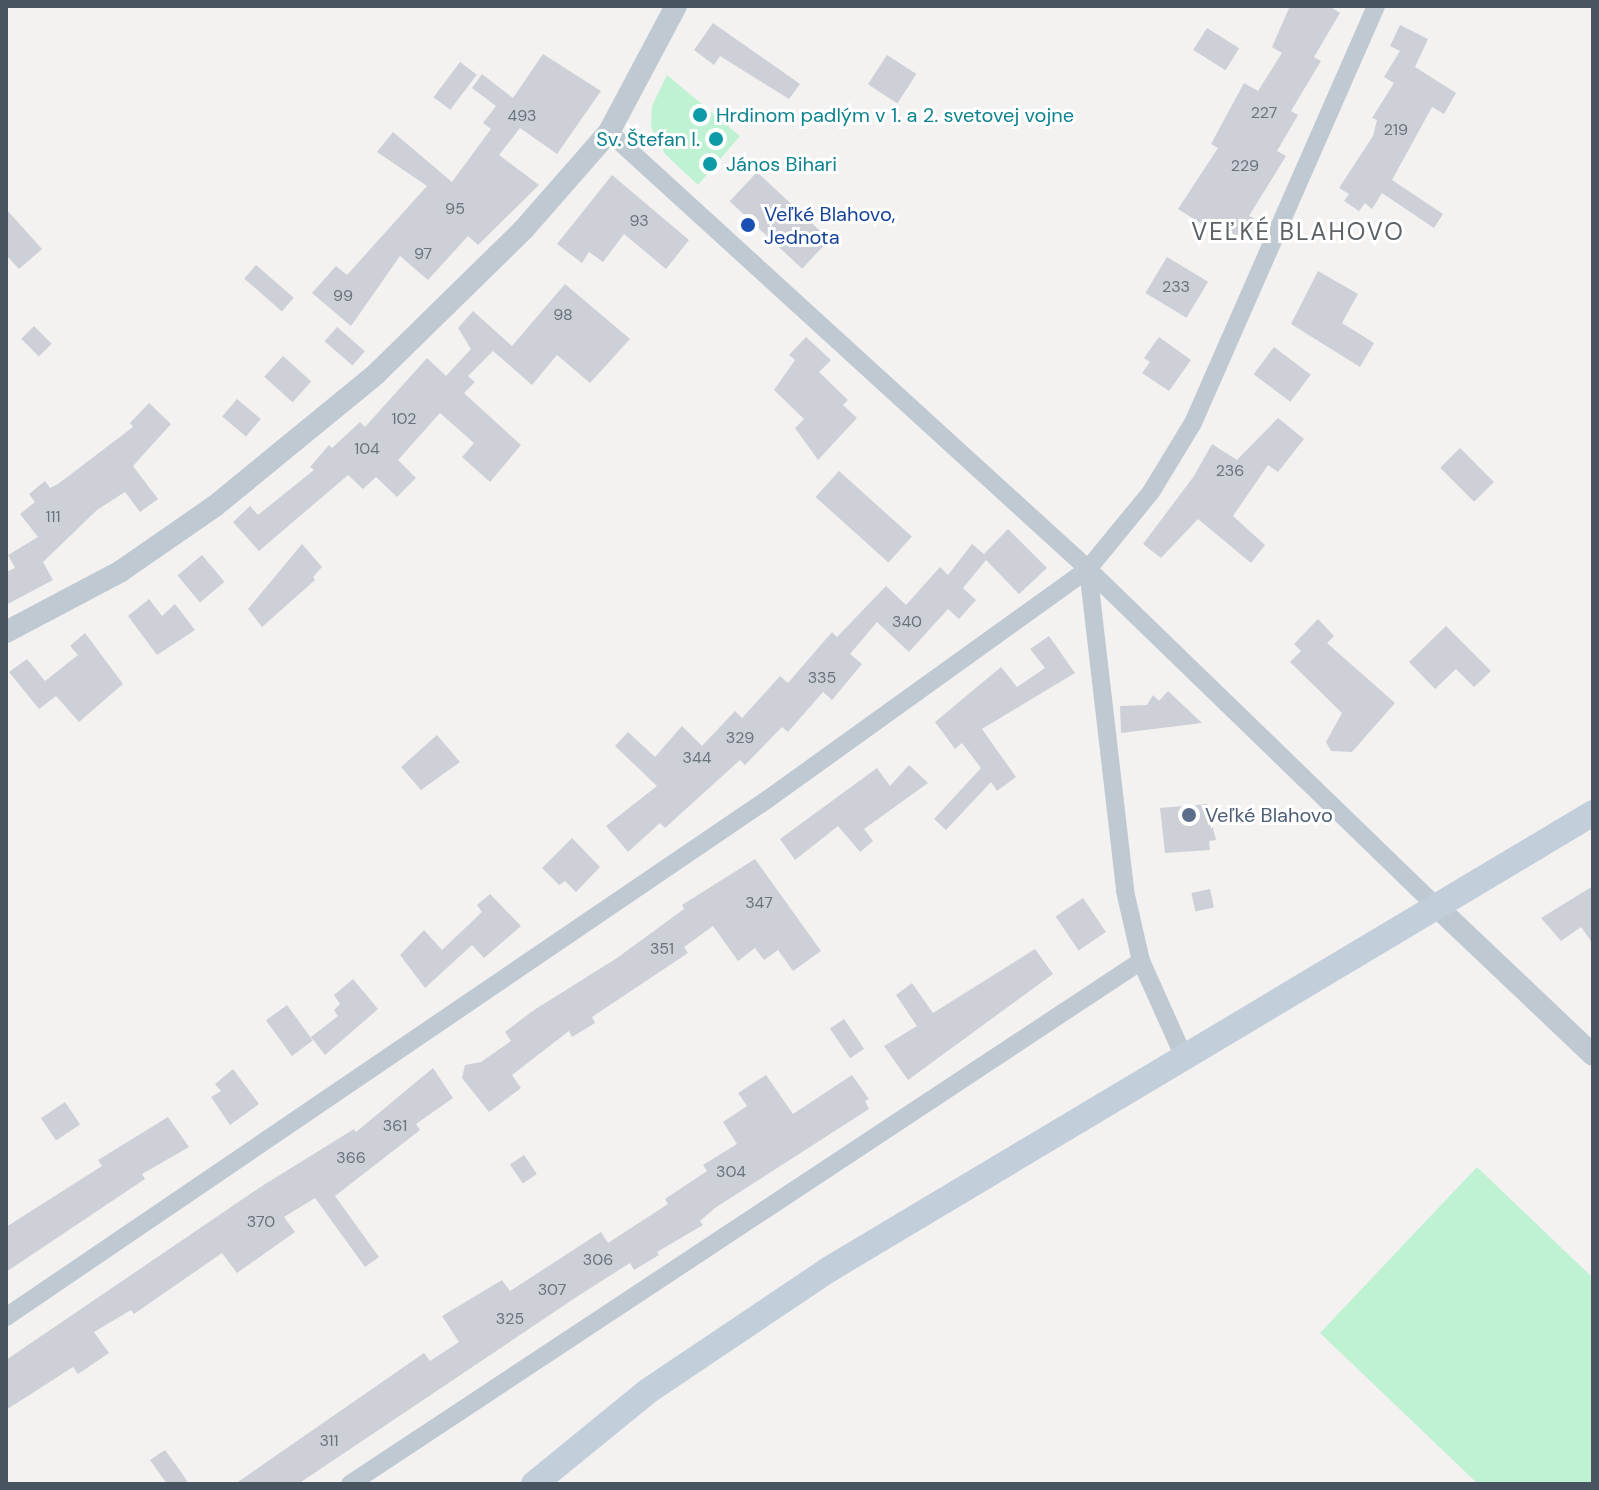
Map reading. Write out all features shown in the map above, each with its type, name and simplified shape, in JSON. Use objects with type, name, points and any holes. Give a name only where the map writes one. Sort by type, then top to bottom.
[{"type":"main road","points":[[534,1484],[648,1391],[815,1278],[1593,813]]},
{"type":"street","points":[[6,632],[121,571],[311,430],[524,229],[609,132],[676,6]]},
{"type":"street","points":[[6,1317],[768,799],[1088,569],[1151,492],[1193,423],[1376,6]]},
{"type":"street","points":[[609,132],[1088,569],[1593,1055]]},
{"type":"street","points":[[1088,569],[1107,760],[1125,891],[1141,961],[1184,1057]]},
{"type":"street","points":[[350,1484],[1141,961]]},
{"type":"green space","points":[[667,75],[740,136],[698,185],[665,154],[651,127],[652,106]]},
{"type":"green space","points":[[1477,1167],[1593,1278],[1593,1484],[1478,1484],[1320,1333]]},
{"type":"building","points":[[1290,6],[1329,6],[1340,13],[1314,57],[1321,61],[1291,111],[1298,115],[1277,151],[1286,156],[1249,216],[1257,220],[1245,241],[1211,220],[1207,227],[1178,209],[1218,148],[1211,144],[1244,83],[1258,91],[1282,53],[1272,47]]},
{"type":"building","points":[[713,23],[800,84],[789,99],[720,56],[714,65],[694,50]]},
{"type":"building","points":[[1400,25],[1428,39],[1415,67],[1456,93],[1444,114],[1432,107],[1392,180],[1443,214],[1434,228],[1382,193],[1372,209],[1365,203],[1359,211],[1344,201],[1349,194],[1339,188],[1373,136],[1377,120],[1372,118],[1394,83],[1384,77],[1400,51],[1390,46]]},
{"type":"building","points":[[1207,28],[1239,48],[1225,70],[1193,50]]},
{"type":"building","points":[[543,54],[601,91],[557,154],[520,128],[499,155],[539,185],[478,245],[468,236],[428,280],[400,256],[351,326],[312,293],[336,266],[347,275],[427,186],[377,152],[393,132],[452,182],[491,129],[483,123],[496,106],[472,88],[482,74],[513,98]]},
{"type":"building","points":[[887,55],[916,74],[897,103],[868,84]]},
{"type":"building","points":[[460,62],[477,75],[450,110],[434,97]]},
{"type":"building","points":[[757,172],[829,240],[802,269],[730,201]]},
{"type":"building","points":[[612,175],[689,240],[666,269],[624,234],[603,262],[589,252],[582,263],[557,244]]},
{"type":"building","points":[[6,209],[42,249],[19,269],[6,255]]},
{"type":"building","points":[[1167,257],[1208,282],[1187,318],[1145,293]]},
{"type":"building","points":[[256,265],[294,298],[282,311],[244,279]]},
{"type":"building","points":[[1318,271],[1358,294],[1342,323],[1374,343],[1360,367],[1291,324]]},
{"type":"building","points":[[565,284],[630,339],[590,383],[557,355],[532,385],[493,351],[468,376],[475,382],[464,393],[521,445],[490,482],[462,457],[474,443],[440,413],[398,460],[416,478],[397,497],[376,477],[363,489],[348,475],[259,551],[233,522],[250,506],[258,515],[314,470],[310,467],[329,445],[332,448],[360,422],[365,427],[427,358],[446,376],[471,349],[458,328],[473,311],[512,346]]},
{"type":"building","points":[[34,326],[52,344],[39,356],[21,339]]},
{"type":"building","points":[[337,327],[365,351],[352,366],[325,341]]},
{"type":"building","points":[[806,337],[831,360],[819,372],[848,400],[843,405],[857,418],[818,460],[795,428],[804,419],[774,390],[795,360],[789,355]]},
{"type":"building","points":[[1159,337],[1191,360],[1169,391],[1142,373],[1150,362],[1144,358]]},
{"type":"building","points":[[1274,347],[1311,375],[1290,402],[1254,374]]},
{"type":"building","points":[[283,356],[311,381],[293,402],[264,377]]},
{"type":"building","points":[[237,399],[261,419],[246,437],[222,417]]},
{"type":"building","points":[[149,403],[171,424],[133,466],[158,499],[140,512],[125,492],[97,510],[43,562],[53,580],[6,605],[6,572],[15,568],[8,555],[38,537],[20,514],[35,502],[29,494],[45,481],[50,488],[58,484],[133,427],[130,423]]},
{"type":"building","points":[[1278,418],[1304,439],[1278,472],[1268,465],[1233,516],[1265,545],[1251,563],[1198,519],[1161,558],[1143,544],[1194,476],[1212,444],[1237,460]]},
{"type":"building","points":[[1460,448],[1494,482],[1474,502],[1440,468]]},
{"type":"building","points":[[839,471],[912,537],[888,563],[816,497]]},
{"type":"building","points":[[1008,529],[1047,568],[1019,594],[986,560],[963,588],[976,600],[959,619],[948,609],[909,652],[877,622],[850,654],[862,664],[832,700],[823,692],[788,732],[782,727],[745,765],[740,760],[665,828],[660,823],[628,852],[606,826],[657,786],[615,746],[628,732],[655,757],[682,726],[702,746],[735,711],[742,718],[780,676],[788,683],[832,632],[837,637],[886,586],[906,605],[940,567],[948,575],[972,544],[984,554]]},
{"type":"building","points":[[302,544],[322,567],[313,577],[315,580],[262,627],[248,609]]},
{"type":"building","points":[[202,555],[224,582],[200,602],[177,576]]},
{"type":"building","points":[[149,599],[162,616],[175,604],[195,630],[157,655],[128,616]]},
{"type":"building","points":[[1318,619],[1334,636],[1327,643],[1395,703],[1352,752],[1331,751],[1326,742],[1342,713],[1290,662],[1301,651],[1294,644]]},
{"type":"building","points":[[1446,626],[1491,671],[1474,687],[1456,669],[1435,689],[1409,662]]},
{"type":"building","points":[[85,633],[123,684],[79,722],[56,696],[39,709],[9,672],[27,659],[45,681],[78,655],[70,646]]},
{"type":"building","points":[[1049,636],[1075,673],[982,729],[1016,777],[997,791],[991,782],[946,830],[934,819],[981,768],[962,743],[955,749],[935,722],[1001,667],[1017,687],[1045,668],[1030,649]]},
{"type":"building","points":[[1168,691],[1202,723],[1121,733],[1120,706],[1147,705],[1153,695],[1159,701]]},
{"type":"building","points":[[437,735],[460,762],[421,790],[401,767]]},
{"type":"building","points":[[909,765],[928,783],[864,829],[873,841],[860,852],[838,826],[795,860],[780,839],[877,768],[890,786]]},
{"type":"building","points":[[1207,804],[1216,840],[1209,841],[1210,850],[1165,853],[1160,808]]},
{"type":"building","points":[[572,838],[600,867],[576,892],[565,881],[559,885],[542,868]]},
{"type":"building","points":[[755,859],[821,951],[793,971],[778,950],[764,960],[755,948],[738,961],[713,926],[684,947],[688,953],[592,1017],[595,1023],[572,1037],[569,1031],[512,1075],[521,1088],[489,1112],[462,1078],[465,1065],[481,1062],[511,1041],[505,1032],[534,1010],[617,958],[684,909],[682,905]]},
{"type":"building","points":[[1593,886],[1593,944],[1581,927],[1561,941],[1541,918]]},
{"type":"building","points":[[1210,889],[1214,908],[1195,912],[1191,893]]},
{"type":"building","points":[[490,894],[521,926],[484,958],[472,945],[425,988],[400,955],[424,930],[442,950],[482,912],[477,905]]},
{"type":"building","points":[[1083,898],[1106,932],[1079,950],[1056,916]]},
{"type":"building","points":[[1035,949],[1053,974],[908,1080],[884,1046],[917,1026],[896,995],[912,983],[933,1013]]},
{"type":"building","points":[[353,979],[378,1009],[325,1055],[311,1037],[338,1016],[334,1010],[340,1004],[334,995]]},
{"type":"building","points":[[287,1005],[313,1041],[292,1056],[266,1020]]},
{"type":"building","points":[[844,1019],[864,1049],[850,1058],[830,1029]]},
{"type":"building","points":[[433,1068],[453,1098],[416,1124],[420,1130],[335,1196],[379,1257],[365,1267],[315,1198],[284,1217],[295,1232],[237,1273],[222,1253],[134,1314],[131,1310],[94,1332],[109,1353],[78,1374],[73,1367],[6,1410],[6,1360],[262,1186],[354,1129],[356,1132]]},
{"type":"building","points":[[233,1069],[259,1104],[230,1125],[211,1097],[221,1091],[215,1084]]},
{"type":"building","points":[[766,1075],[793,1114],[852,1075],[869,1099],[865,1101],[869,1109],[715,1208],[700,1221],[703,1225],[657,1252],[659,1255],[634,1270],[630,1263],[298,1484],[235,1484],[424,1353],[430,1361],[459,1342],[442,1316],[502,1280],[510,1291],[601,1232],[608,1243],[668,1204],[665,1199],[707,1171],[703,1165],[737,1144],[723,1122],[747,1106],[738,1093]]},
{"type":"building","points":[[65,1102],[80,1124],[56,1141],[41,1118]]},
{"type":"building","points":[[168,1117],[189,1147],[142,1174],[145,1179],[6,1272],[6,1227],[102,1166],[98,1160]]},
{"type":"building","points":[[524,1155],[537,1174],[523,1184],[510,1165]]},
{"type":"building","points":[[165,1450],[189,1484],[167,1484],[150,1460]]},
{"type":"place","name":"Hrdinom padlým v 1. a 2. svetovej vojne","points":[[700,115]]},
{"type":"place","name":"Sv. Štefan I.","points":[[716,139]]},
{"type":"place","name":"János Bihari","points":[[710,164]]},
{"type":"place","name":"Veľké Blahovo, Jednota","points":[[748,225]]},
{"type":"place","name":"Veľké Blahovo","points":[[1189,815]]},
{"type":"district","name":"VEĽKÉ BLAHOVO","points":[[1298,232]]}]
